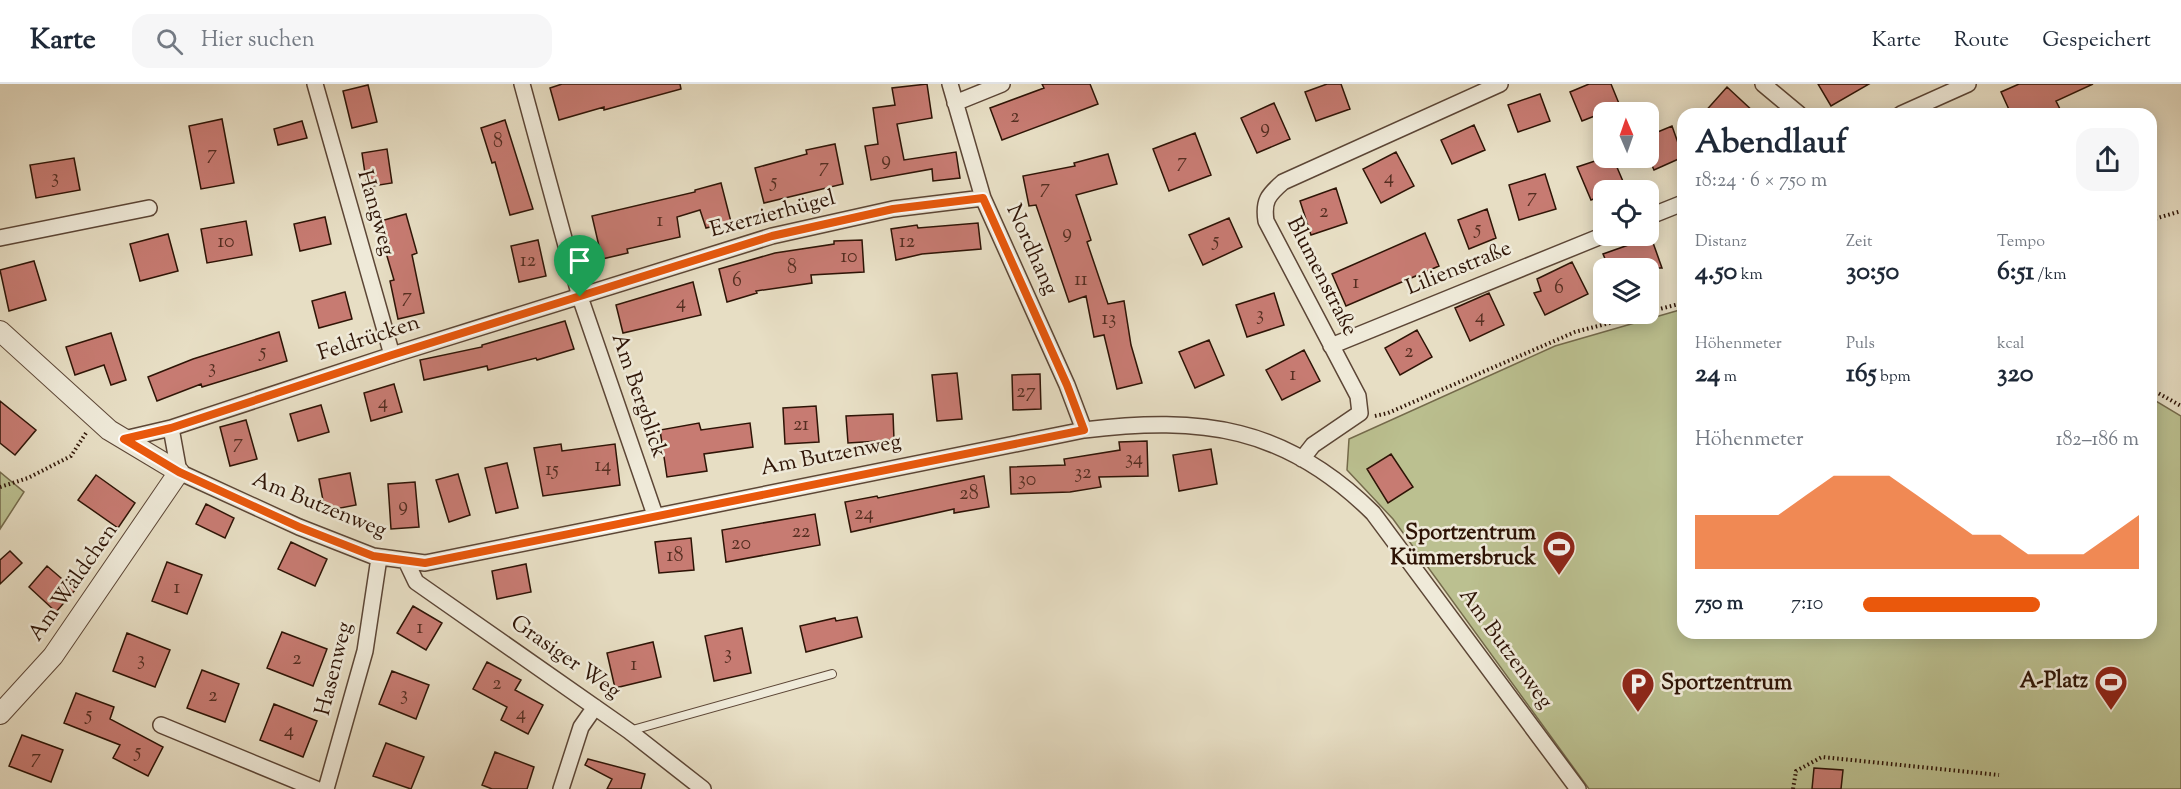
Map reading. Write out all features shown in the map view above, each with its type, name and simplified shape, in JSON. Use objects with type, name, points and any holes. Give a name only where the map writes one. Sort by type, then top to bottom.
[{"type":"street","name":"Hangweg","points":[[315,84],[392,355]]},
{"type":"street","name":"Am Bergblick","points":[[522,84],[580,297],[655,515]]},
{"type":"street","name":"Nordhang","points":[[950,84],[983,198],[1067,385],[1084,430]]},
{"type":"street","points":[[955,103],[1002,84]]},
{"type":"street","name":"Blumenstraße","points":[[1360,413],[1358,396],[1266,221],[1264,206],[1268,195],[1283,182],[1500,84]]},
{"type":"street","points":[[1763,84],[1792,108]]},
{"type":"street","points":[[1914,108],[1968,84]]},
{"type":"street","name":"Exerzierhügel","points":[[580,297],[772,236],[893,209],[983,198]]},
{"type":"street","points":[[1659,213],[1677,205]]},
{"type":"street","points":[[0,238],[148,208]]},
{"type":"street","name":"Lilienstraße","points":[[1331,346],[1593,239]]},
{"type":"street","name":"Feldrücken","points":[[124,439],[171,428],[392,355],[580,297]]},
{"type":"street","name":"Am Butzenweg","points":[[0,331],[96,418],[124,439],[179,472],[299,527],[379,558],[425,563],[1084,430],[1167,423],[1201,424],[1265,441],[1302,459],[1347,487],[1373,513],[1578,789]]},
{"type":"street","points":[[1302,459],[1313,445],[1360,413]]},
{"type":"street","points":[[171,428],[179,472]]},
{"type":"street","name":"Am Wäldchen","points":[[0,714],[53,656],[179,472]]},
{"type":"street","name":"Hasenweg","points":[[326,789],[365,651],[379,558]]},
{"type":"street","name":"Grasiger Weg","points":[[406,561],[416,582],[595,707],[704,789]]},
{"type":"street","points":[[561,789],[581,726],[595,707]]},
{"type":"street","points":[[161,725],[316,789]]},
{"type":"lane","points":[[629,732],[832,674]]},
{"type":"path","points":[[2157,218],[2181,211]]},
{"type":"path","points":[[1659,309],[1677,305]]},
{"type":"path","points":[[1360,413],[1375,416],[1388,413],[1575,332],[1606,324]]},
{"type":"path","points":[[2157,392],[2181,406]]},
{"type":"path","points":[[0,487],[28,478],[71,456],[96,418]]},
{"type":"path","points":[[1793,789],[1796,771],[1822,757],[2000,775]]},
{"type":"green space","name":"Sportzentrum Kümmersbruck","points":[[1677,311],[1677,639],[2157,639],[2157,402],[2181,416],[2181,789],[1589,789],[1393,519],[1347,470],[1349,439],[1555,346],[1631,324],[1659,324],[1659,316]]},
{"type":"green space","points":[[0,472],[24,492],[0,529]]},
{"type":"building","points":[[562,84],[680,84],[681,89],[559,120],[550,88]]},
{"type":"building","points":[[927,84],[932,118],[897,124],[904,160],[956,152],[960,178],[933,181],[932,169],[871,180],[865,146],[878,144],[873,108],[895,105],[892,88]]},
{"type":"building","points":[[1042,84],[1090,84],[1098,104],[1002,140],[990,108],[1044,88]]},
{"type":"building","points":[[1327,84],[1341,84],[1350,109],[1316,121],[1305,92]]},
{"type":"building","points":[[1589,84],[1611,84],[1618,102],[1593,102],[1593,117],[1582,121],[1570,92]]},
{"type":"building","points":[[1818,84],[1869,84],[1831,106]]},
{"type":"building","points":[[2019,84],[2093,84],[2056,101],[2060,108],[2008,108],[2001,92]]},
{"type":"building","points":[[368,85],[377,122],[352,128],[343,91]]},
{"type":"building","points":[[1727,87],[1750,108],[1708,108]]},
{"type":"building","points":[[1540,94],[1550,121],[1518,132],[1508,105]]},
{"type":"building","points":[[1274,103],[1290,139],[1257,153],[1241,118]]},
{"type":"building","points":[[222,119],[234,183],[201,189],[189,126]]},
{"type":"building","points":[[505,120],[533,209],[510,215],[495,162],[492,163],[481,128]]},
{"type":"building","points":[[302,121],[307,138],[278,145],[274,129]]},
{"type":"building","points":[[1474,125],[1485,150],[1452,164],[1441,140]]},
{"type":"building","points":[[1672,126],[1677,140],[1677,160],[1659,168],[1659,131]]},
{"type":"building","points":[[1195,133],[1211,175],[1169,191],[1153,149]]},
{"type":"building","points":[[835,144],[843,184],[764,203],[755,168],[807,154],[806,150]]},
{"type":"building","points":[[387,149],[392,183],[367,187],[362,153]]},
{"type":"building","points":[[1396,152],[1414,186],[1381,203],[1363,169]]},
{"type":"building","points":[[1108,154],[1117,184],[1076,195],[1091,240],[1087,242],[1108,304],[1124,301],[1131,345],[1142,383],[1117,389],[1104,335],[1094,337],[1086,296],[1069,302],[1036,205],[1029,206],[1023,176],[1075,166],[1074,163]]},
{"type":"building","points":[[74,158],[80,190],[36,198],[30,165]]},
{"type":"building","points":[[1593,162],[1593,168],[1617,168],[1622,180],[1593,180],[1593,199],[1591,200],[1577,167]]},
{"type":"building","points":[[1545,174],[1556,209],[1519,220],[1509,185]]},
{"type":"building","points":[[721,183],[731,222],[706,228],[700,210],[677,217],[680,237],[627,249],[628,253],[602,259],[592,216],[695,192],[695,190]]},
{"type":"building","points":[[1336,188],[1347,223],[1311,235],[1300,201]]},
{"type":"building","points":[[1487,209],[1496,238],[1469,249],[1458,220]]},
{"type":"building","points":[[406,214],[417,253],[412,255],[424,313],[398,319],[390,281],[394,280],[377,222]]},
{"type":"building","points":[[325,217],[331,244],[300,251],[294,224]]},
{"type":"building","points":[[1229,218],[1242,247],[1203,265],[1189,235]]},
{"type":"building","points":[[246,221],[252,255],[207,263],[201,229]]},
{"type":"building","points":[[978,223],[981,249],[922,254],[896,260],[891,229],[917,225],[918,228]]},
{"type":"building","points":[[1425,233],[1439,266],[1346,306],[1332,274]]},
{"type":"building","points":[[168,234],[178,271],[140,281],[130,244]]},
{"type":"building","points":[[538,240],[546,276],[519,282],[511,246]]},
{"type":"building","points":[[862,240],[864,272],[811,275],[812,283],[756,291],[757,293],[727,302],[719,269],[775,253],[834,244],[834,241]]},
{"type":"building","points":[[1626,246],[1654,246],[1658,258],[1605,258],[1603,254]]},
{"type":"building","points":[[34,261],[46,300],[9,311],[0,270]]},
{"type":"building","points":[[1572,262],[1588,294],[1545,315],[1534,293],[1541,291],[1537,279]]},
{"type":"building","points":[[693,282],[701,315],[623,333],[616,305]]},
{"type":"building","points":[[345,292],[352,319],[319,328],[312,301]]},
{"type":"building","points":[[1274,293],[1284,325],[1247,337],[1236,305]]},
{"type":"building","points":[[1489,293],[1504,325],[1470,341],[1455,308]]},
{"type":"building","points":[[565,321],[574,349],[537,360],[536,358],[488,370],[487,366],[424,380],[420,360],[482,347],[482,345]]},
{"type":"building","points":[[1417,330],[1432,357],[1400,375],[1385,348]]},
{"type":"building","points":[[279,332],[287,361],[202,387],[201,384],[157,401],[148,377],[193,359]]},
{"type":"building","points":[[111,333],[126,380],[111,385],[104,365],[75,375],[66,347]]},
{"type":"building","points":[[1209,340],[1224,375],[1195,388],[1179,352]]},
{"type":"building","points":[[1304,350],[1320,381],[1282,400],[1266,370]]},
{"type":"building","points":[[957,373],[962,419],[937,421],[932,375]]},
{"type":"building","points":[[1040,374],[1041,409],[1013,410],[1012,375]]},
{"type":"building","points":[[394,384],[402,412],[371,421],[364,393]]},
{"type":"building","points":[[0,401],[36,430],[15,455],[0,443]]},
{"type":"building","points":[[321,405],[329,432],[298,441],[290,414]]},
{"type":"building","points":[[816,406],[819,442],[785,444],[783,408]]},
{"type":"building","points":[[893,414],[894,440],[848,443],[846,416]]},
{"type":"building","points":[[246,420],[257,459],[230,466],[220,427]]},
{"type":"building","points":[[699,423],[701,430],[750,423],[753,447],[704,454],[707,471],[667,477],[660,430]]},
{"type":"building","points":[[1147,441],[1148,476],[1099,477],[1101,487],[1070,492],[1011,494],[1010,467],[1065,465],[1064,459],[1120,450],[1119,442]]},
{"type":"building","points":[[561,444],[562,451],[615,444],[620,485],[543,496],[534,448]]},
{"type":"building","points":[[1211,449],[1217,484],[1179,491],[1173,455]]},
{"type":"building","points":[[1391,454],[1413,487],[1388,503],[1367,469]]},
{"type":"building","points":[[507,463],[518,508],[496,513],[485,468]]},
{"type":"building","points":[[350,473],[356,505],[325,511],[319,479]]},
{"type":"building","points":[[458,474],[470,515],[449,522],[436,480]]},
{"type":"building","points":[[96,475],[135,503],[118,528],[78,500]]},
{"type":"building","points":[[984,476],[989,507],[954,513],[954,509],[851,532],[845,502],[877,496],[878,498]]},
{"type":"building","points":[[415,482],[419,527],[391,529],[388,484]]},
{"type":"building","points":[[206,504],[234,518],[225,538],[196,524]]},
{"type":"building","points":[[815,514],[820,545],[726,562],[722,530]]},
{"type":"building","points":[[691,538],[694,570],[659,573],[655,542]]},
{"type":"building","points":[[291,542],[327,559],[315,586],[278,569]]},
{"type":"building","points":[[10,551],[22,563],[0,584],[0,560]]},
{"type":"building","points":[[167,562],[202,575],[187,614],[152,601]]},
{"type":"building","points":[[526,564],[531,592],[497,599],[492,571]]},
{"type":"building","points":[[47,566],[75,590],[56,612],[29,587]]},
{"type":"building","points":[[413,606],[442,623],[426,650],[397,633]]},
{"type":"building","points":[[857,617],[862,637],[806,652],[800,626],[835,618],[836,621]]},
{"type":"building","points":[[742,628],[751,673],[714,681],[705,636]]},
{"type":"building","points":[[282,632],[327,649],[313,686],[267,668]]},
{"type":"building","points":[[127,633],[170,650],[155,687],[113,671]]},
{"type":"building","points":[[653,642],[661,677],[615,688],[607,653]]},
{"type":"building","points":[[487,662],[521,680],[515,690],[543,705],[528,734],[501,720],[507,707],[473,689]]},
{"type":"building","points":[[202,670],[239,684],[225,722],[187,708]]},
{"type":"building","points":[[392,671],[429,685],[416,719],[379,704]]},
{"type":"building","points":[[76,693],[114,707],[110,719],[163,747],[148,776],[113,758],[120,745],[64,723]]},
{"type":"building","points":[[274,704],[317,721],[303,757],[260,740]]},
{"type":"building","points":[[22,735],[63,750],[51,782],[9,766]]},
{"type":"building","points":[[386,743],[424,757],[411,789],[373,776]]},
{"type":"building","points":[[495,752],[534,767],[527,789],[492,789],[482,785]]},
{"type":"building","points":[[588,759],[645,774],[641,789],[607,789],[612,779],[585,765]]},
{"type":"building","points":[[1814,768],[1843,770],[1841,789],[1812,789]]},
{"type":"place","name":"Sportzentrum Kümmersbruck","points":[[1559,576]]},
{"type":"place","name":"A-Platz","points":[[2111,711]]},
{"type":"place","name":"Sportzentrum","points":[[1638,713]]},
{"type":"route","points":[[983,198],[1067,385],[1084,430],[425,563],[373,556],[299,527],[179,472],[124,439],[171,428],[392,355],[580,297],[772,236],[893,209],[983,198]]}]
